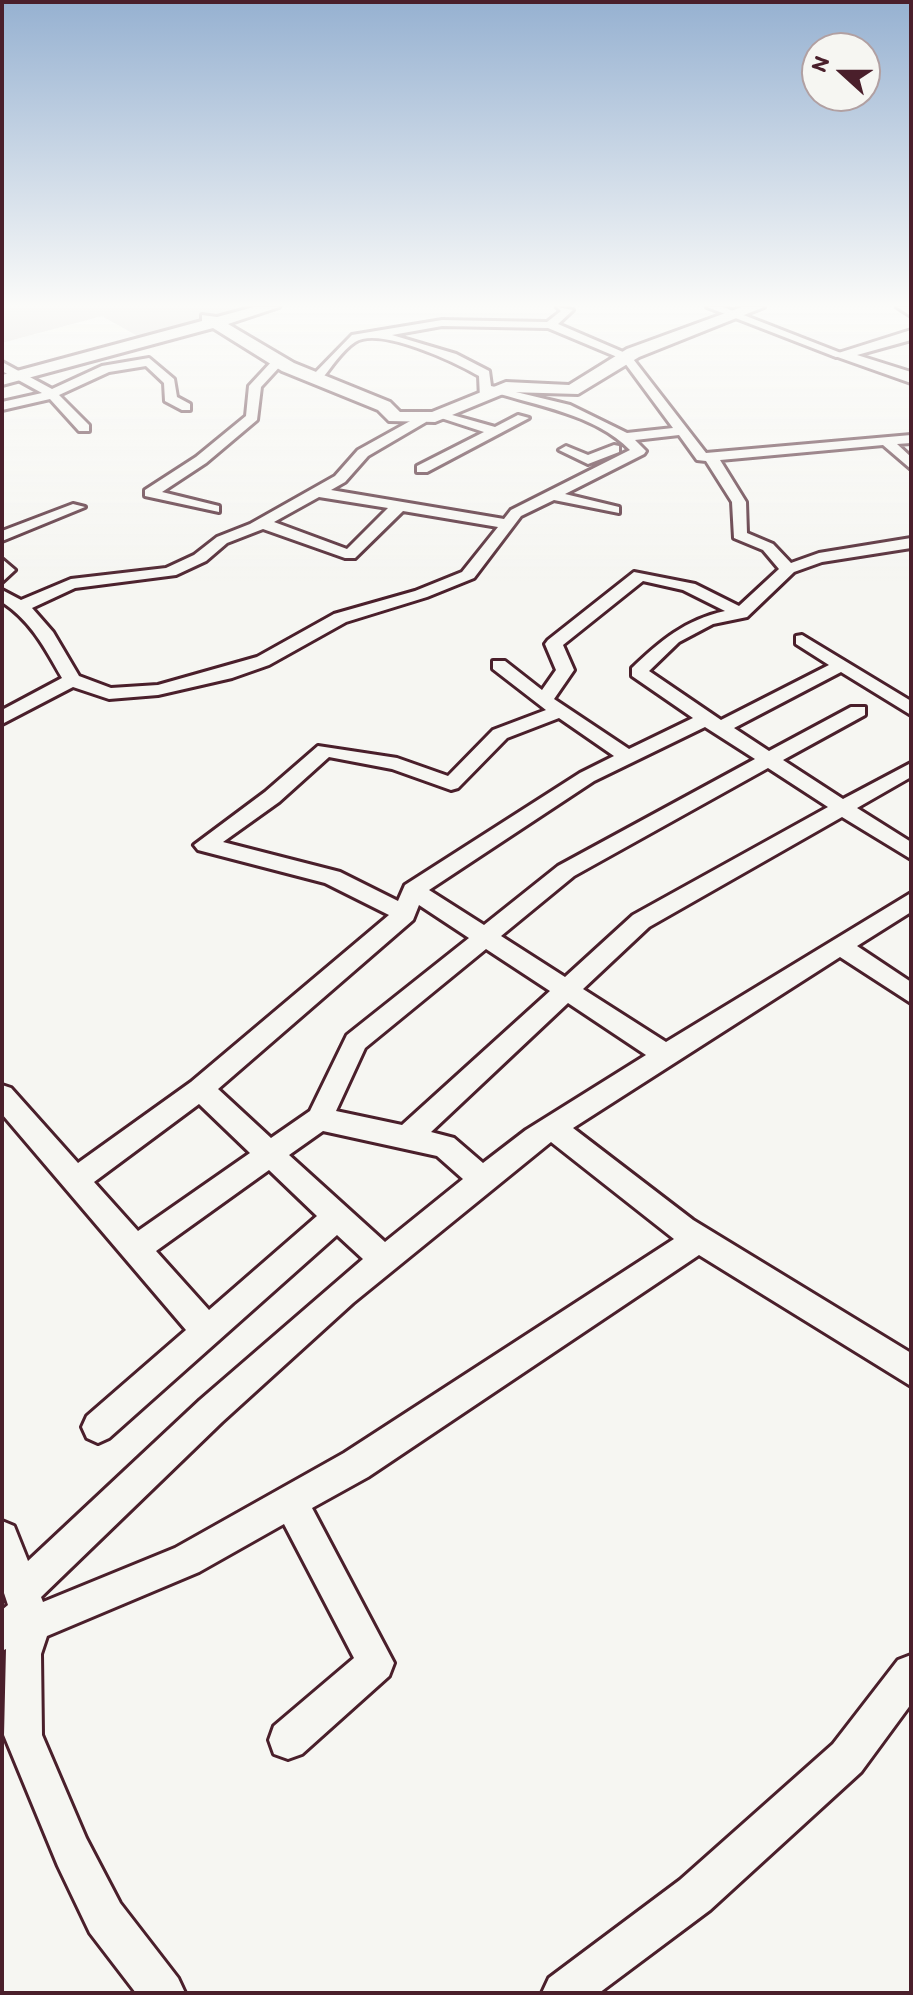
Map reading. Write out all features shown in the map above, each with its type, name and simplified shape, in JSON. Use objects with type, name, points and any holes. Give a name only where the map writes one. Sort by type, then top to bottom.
[{"type":"street","points":[[2,406],[13,407],[34,400]]},
{"type":"street","points":[[58,400],[84,428]]},
{"type":"street","points":[[173,400],[186,407]]},
{"type":"street","points":[[214,509],[150,493],[201,460],[252,417],[254,400]]},
{"type":"street","points":[[370,400],[384,406],[395,417],[421,419],[443,414],[473,400]]},
{"type":"street","points":[[528,400],[566,408],[625,437],[637,452]]},
{"type":"street","points":[[663,400],[702,457],[911,439]]},
{"type":"street","points":[[443,414],[493,431]]},
{"type":"street","points":[[422,469],[523,418]]},
{"type":"street","points":[[20,607],[71,584],[170,572],[200,558],[222,540],[262,523],[340,479],[363,453],[421,419]]},
{"type":"street","points":[[625,437],[682,431]]},
{"type":"street","points":[[886,441],[911,465]]},
{"type":"street","points":[[566,450],[588,460],[613,449],[637,452]]},
{"type":"street","points":[[2,595],[20,607],[44,632],[72,680],[109,694],[158,690],[226,674],[263,661],[340,618],[421,594],[468,575],[516,513],[637,452]]},
{"type":"street","points":[[709,456],[723,472],[739,502],[739,535],[768,547],[788,569]]},
{"type":"street","points":[[317,492],[508,524]]},
{"type":"street","points":[[553,495],[614,510]]},
{"type":"street","points":[[262,523],[350,555],[399,506]]},
{"type":"street","points":[[2,536],[78,507]]},
{"type":"street","points":[[911,543],[819,558],[788,569],[741,613],[708,620],[673,638],[638,672],[911,852]]},
{"type":"street","points":[[2,564],[7,570],[2,577]]},
{"type":"street","points":[[405,914],[332,877],[205,845],[272,797],[325,750],[397,764],[451,784],[500,734],[551,706],[565,670],[554,644],[640,575],[689,587],[741,613]]},
{"type":"street","points":[[802,640],[911,709]]},
{"type":"street","points":[[499,665],[551,706],[628,757]]},
{"type":"street","points":[[76,1180],[200,1089],[405,914],[413,890],[587,777],[842,665]]},
{"type":"street","points":[[2,718],[72,680]]},
{"type":"street","points":[[136,1249],[319,1119],[356,1042],[487,939],[566,871],[767,758],[858,711]]},
{"type":"street","points":[[406,1138],[641,921],[911,769]]},
{"type":"street","points":[[413,890],[666,1055]]},
{"type":"street","points":[[21,1615],[211,1411],[384,1260],[483,1180],[552,1127],[911,901]]},
{"type":"street","points":[[840,946],[911,994]]},
{"type":"street","points":[[200,1089],[384,1260]]},
{"type":"street","points":[[2,1096],[207,1331]]},
{"type":"street","points":[[319,1119],[445,1146],[483,1180]]},
{"type":"street","points":[[552,1127],[699,1239],[911,1371]]},
{"type":"street","points":[[98,1427],[337,1217]]},
{"type":"street","points":[[21,1615],[187,1560],[356,1465],[699,1239]]},
{"type":"street","points":[[288,1740],[376,1663],[290,1502]]},
{"type":"street","points":[[2,1538],[21,1615],[23,1735],[72,1852],[105,1918],[163,1993]]},
{"type":"street","points":[[564,1993],[695,1895],[847,1758],[911,1673]]}]
